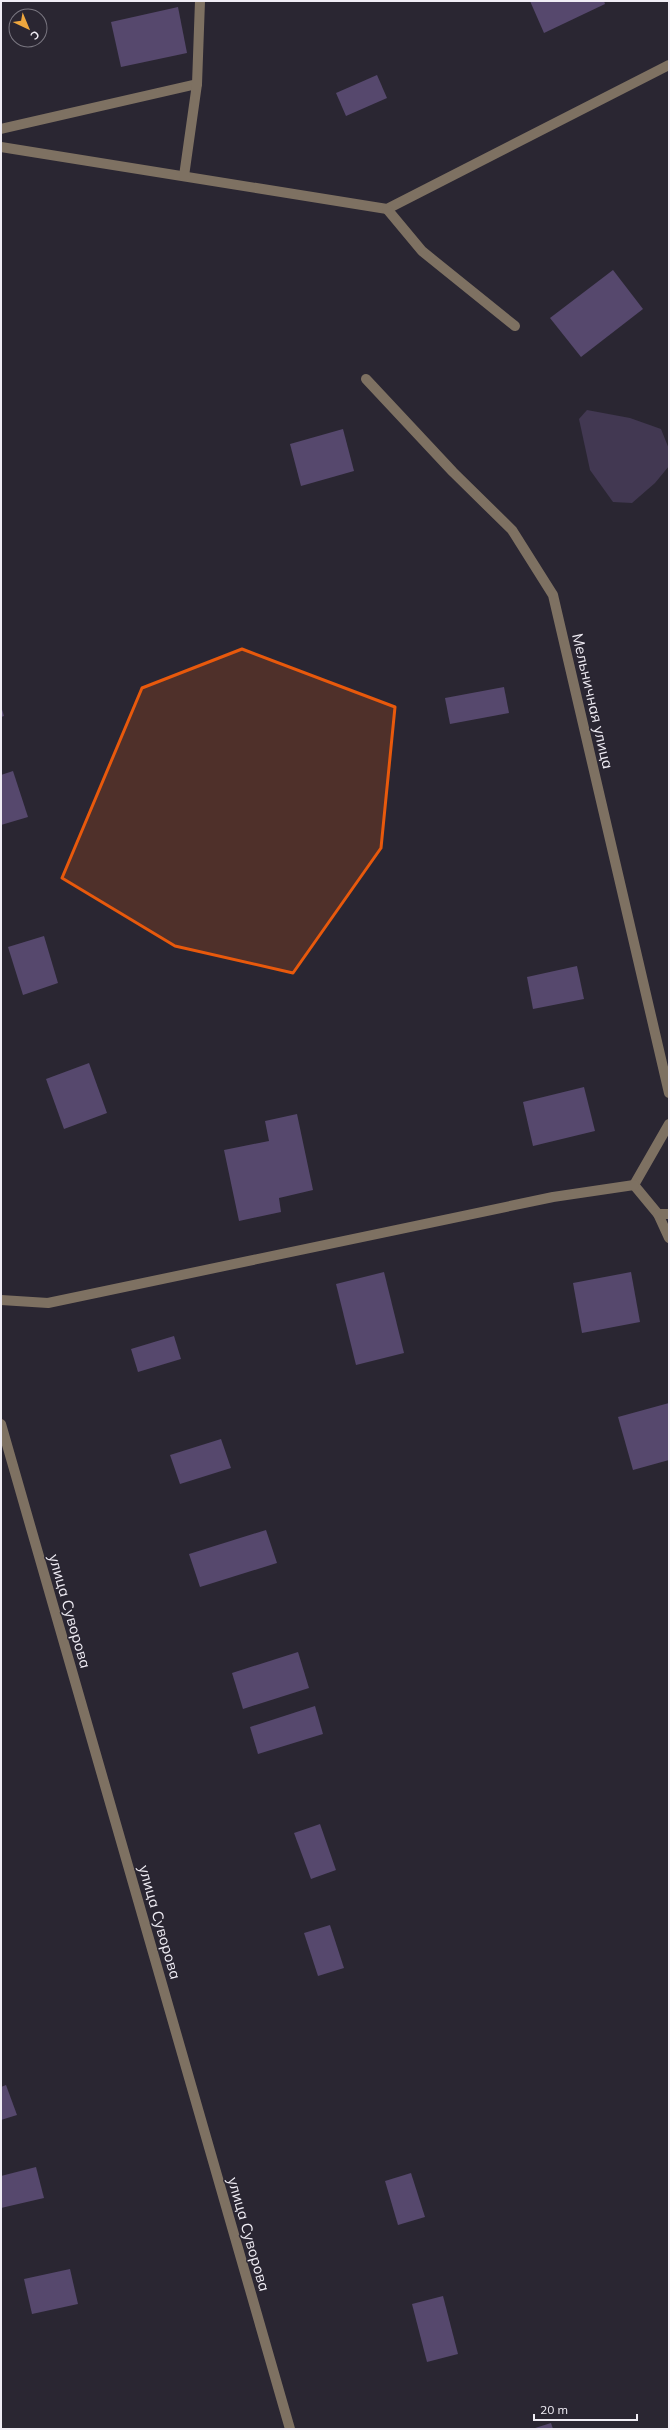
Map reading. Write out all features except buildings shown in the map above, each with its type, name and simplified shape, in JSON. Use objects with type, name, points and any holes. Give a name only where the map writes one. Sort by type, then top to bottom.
[{"type":"street","points":[[184,176],[197,84],[200,1]]},
{"type":"street","points":[[1,146],[387,209],[669,65]]},
{"type":"street","points":[[1,129],[197,84]]},
{"type":"street","points":[[387,209],[422,251],[515,326]]},
{"type":"street","name":"Мельничная улица","points":[[366,380],[453,472],[512,530],[553,595],[669,1093]]},
{"type":"street","points":[[634,1185],[669,1124]]},
{"type":"street","points":[[634,1185],[658,1214],[669,1238]]},
{"type":"street","points":[[1,1300],[48,1304],[553,1197],[634,1185]]},
{"type":"street","points":[[658,1214],[669,1214]]},
{"type":"street","name":"улица Суворова","points":[[1,1424],[290,2429]]},
{"type":"highlighted area","points":[[242,649],[395,707],[381,848],[293,973],[175,946],[62,878],[142,688]]},
{"type":"shaded area","points":[[587,410],[630,418],[661,429],[669,449],[669,466],[655,483],[632,503],[613,502],[590,470],[579,419]]}]
